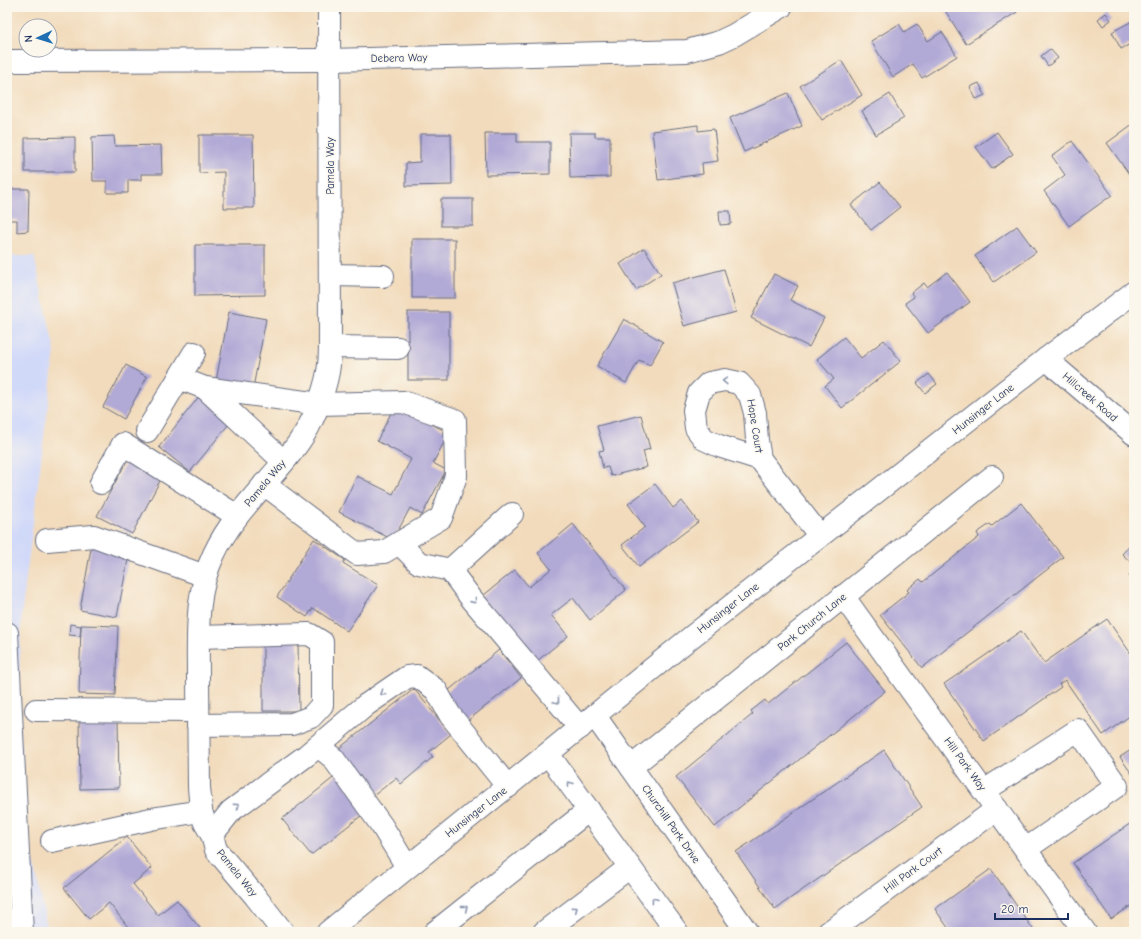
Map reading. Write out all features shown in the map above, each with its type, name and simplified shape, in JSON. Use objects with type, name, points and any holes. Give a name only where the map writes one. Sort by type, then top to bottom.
[{"type":"street","name":"Pamela Way","points":[[283,932],[216,850],[212,835],[205,823],[201,811],[199,788],[198,637],[200,600],[205,576],[214,553],[237,516],[284,461],[308,428],[319,404],[329,366],[329,7]]},
{"type":"street","name":"Debera Way","points":[[7,61],[329,60],[687,51],[719,42],[734,35],[781,7]]},
{"type":"street","points":[[330,275],[383,276]]},
{"type":"street","name":"Hunsinger Lane","points":[[328,932],[690,638],[1046,359],[1134,292]]},
{"type":"street","points":[[330,347],[398,348]]},
{"type":"street","points":[[146,431],[194,353]]},
{"type":"street","name":"Hillcreek Road","points":[[1046,359],[1134,434]]},
{"type":"street","points":[[179,378],[205,388],[319,404],[403,402],[455,420],[456,476],[441,518],[384,552],[357,554],[264,484]]},
{"type":"street","points":[[205,388],[284,461]]},
{"type":"street","points":[[101,483],[123,444],[237,516]]},
{"type":"street","name":"Hope Court","points":[[760,459],[820,536]]},
{"type":"street","name":"Park Church Lane","points":[[631,767],[992,477]]},
{"type":"street","points":[[399,543],[419,563],[450,570],[512,514]]},
{"type":"street","points":[[47,540],[94,536],[205,576]]},
{"type":"street","name":"Churchill Park Drive","points":[[450,570],[471,598],[631,767],[747,932]]},
{"type":"street","name":"Hill Park Way","points":[[843,596],[1086,932]]},
{"type":"street","points":[[7,633],[22,932]]},
{"type":"street","points":[[36,710],[292,724],[311,717],[322,705],[322,642],[309,634],[198,637]]},
{"type":"street","points":[[212,835],[231,811],[318,746],[366,705],[407,677],[418,676],[436,690],[450,715],[508,787]]},
{"type":"street","points":[[984,791],[1078,730],[1117,786],[1026,849]]},
{"type":"street","points":[[318,746],[333,758],[382,826],[407,867]]},
{"type":"street","points":[[548,754],[677,932]]},
{"type":"street","name":"Hill Park Court","points":[[829,932],[997,809]]},
{"type":"street","points":[[435,932],[589,810]]},
{"type":"street","points":[[52,841],[151,819],[201,811]]},
{"type":"street","points":[[544,932],[630,867]]},
{"type":"shaded area","points":[[7,256],[34,256],[55,351],[22,610],[18,705],[26,824],[48,932],[7,932]]},
{"type":"building","points":[[943,7],[1014,7],[1017,12],[966,44]]},
{"type":"building","points":[[1106,13],[1111,20],[1103,26],[1098,19]]},
{"type":"building","points":[[1134,20],[1134,42],[1121,49],[1112,32]]},
{"type":"building","points":[[899,24],[904,32],[917,24],[928,41],[942,32],[957,56],[922,78],[913,64],[893,77],[871,41]]},
{"type":"building","points":[[1050,49],[1058,58],[1048,66],[1041,56]]},
{"type":"building","points":[[841,60],[862,95],[822,120],[800,86]]},
{"type":"building","points":[[979,83],[985,95],[976,99],[970,87]]},
{"type":"building","points":[[788,93],[802,126],[744,152],[730,118]]},
{"type":"building","points":[[890,94],[904,118],[876,135],[862,111]]},
{"type":"building","points":[[1134,123],[1134,181],[1107,143]]},
{"type":"building","points":[[698,125],[698,131],[714,129],[718,161],[702,163],[703,174],[658,180],[652,131]]},
{"type":"building","points":[[997,132],[1013,154],[992,169],[976,147]]},
{"type":"building","points":[[485,133],[517,133],[517,142],[550,142],[550,174],[486,175]]},
{"type":"building","points":[[569,133],[595,133],[595,137],[610,137],[610,177],[570,178]]},
{"type":"building","points":[[420,134],[451,134],[452,185],[406,186],[406,163],[420,162]]},
{"type":"building","points":[[199,135],[253,135],[254,208],[224,208],[224,172],[199,173]]},
{"type":"building","points":[[114,136],[115,146],[161,145],[162,174],[141,174],[141,180],[128,180],[128,193],[107,193],[107,181],[93,181],[92,137]]},
{"type":"building","points":[[75,137],[75,172],[25,172],[25,138]]},
{"type":"building","points":[[1072,141],[1112,195],[1069,226],[1044,191],[1065,175],[1052,156]]},
{"type":"building","points":[[880,182],[900,207],[871,230],[851,205]]},
{"type":"building","points":[[7,189],[29,189],[28,231],[17,232],[17,220],[7,220]]},
{"type":"building","points":[[441,199],[473,199],[473,226],[441,226]]},
{"type":"building","points":[[719,211],[730,211],[731,224],[720,225]]},
{"type":"building","points":[[1017,226],[1036,252],[994,282],[975,256]]},
{"type":"building","points":[[412,239],[455,239],[455,298],[412,298]]},
{"type":"building","points":[[195,245],[265,245],[265,295],[195,296]]},
{"type":"building","points":[[644,248],[661,274],[636,290],[620,264]]},
{"type":"building","points":[[724,269],[736,312],[684,326],[672,283]]},
{"type":"building","points":[[947,272],[970,302],[928,333],[905,303],[914,297],[911,293],[924,283],[927,287]]},
{"type":"building","points":[[774,274],[798,286],[790,300],[824,318],[809,347],[751,318]]},
{"type":"building","points":[[229,312],[266,319],[253,388],[216,381]]},
{"type":"building","points":[[408,312],[449,312],[449,380],[408,380]]},
{"type":"building","points":[[624,319],[663,342],[650,365],[639,360],[626,383],[597,366]]},
{"type":"building","points":[[844,337],[861,358],[884,340],[901,361],[842,408],[825,386],[834,379],[817,359]]},
{"type":"building","points":[[126,365],[147,377],[124,419],[103,407]]},
{"type":"building","points":[[929,374],[937,384],[925,393],[917,383]]},
{"type":"building","points":[[201,394],[233,419],[190,472],[159,447]]},
{"type":"building","points":[[395,405],[449,433],[433,463],[446,470],[422,515],[410,508],[393,540],[339,512],[357,476],[393,494],[411,459],[377,441]]},
{"type":"building","points":[[641,415],[650,449],[643,451],[647,467],[611,476],[608,467],[603,468],[599,451],[604,450],[597,426]]},
{"type":"building","points":[[130,455],[164,473],[132,534],[97,516]]},
{"type":"building","points":[[655,484],[673,508],[682,501],[698,522],[639,567],[622,545],[645,527],[628,504]]},
{"type":"building","points":[[1021,503],[1063,557],[922,668],[880,615],[909,592],[907,590],[920,579],[923,582],[979,537],[977,533],[990,524],[992,526]]},
{"type":"building","points":[[573,524],[626,590],[590,620],[573,598],[551,615],[568,636],[532,665],[479,599],[515,570],[529,587],[551,569],[538,553]]},
{"type":"building","points":[[314,539],[345,560],[343,563],[378,585],[347,631],[313,608],[307,617],[277,597]]},
{"type":"building","points":[[1134,541],[1134,565],[1122,554]]},
{"type":"building","points":[[92,543],[130,549],[117,617],[80,610]]},
{"type":"building","points":[[1134,570],[1134,581],[1129,576]]},
{"type":"building","points":[[1107,619],[1134,658],[1134,713],[1103,735],[1065,680],[1059,684],[1061,687],[984,741],[944,684],[1021,631],[1044,663]]},
{"type":"building","points":[[70,624],[81,626],[80,636],[69,635]]},
{"type":"building","points":[[81,625],[118,626],[115,695],[79,694]]},
{"type":"building","points":[[263,641],[298,641],[299,711],[263,711]]},
{"type":"building","points":[[846,642],[885,691],[715,827],[676,777],[753,714],[751,711],[765,700],[768,704]]},
{"type":"building","points":[[499,650],[521,678],[466,722],[444,694]]},
{"type":"building","points":[[414,689],[451,734],[429,752],[433,757],[401,784],[396,778],[373,796],[337,750]]},
{"type":"building","points":[[118,719],[119,788],[80,789],[79,720]]},
{"type":"building","points":[[1134,748],[1134,777],[1120,757]]},
{"type":"building","points":[[884,750],[922,807],[775,909],[736,852]]},
{"type":"building","points":[[338,774],[367,811],[311,855],[282,819]]},
{"type":"building","points":[[1134,821],[1134,904],[1111,919],[1073,863]]},
{"type":"building","points":[[127,837],[152,868],[133,884],[158,915],[177,900],[203,932],[132,932],[109,903],[89,919],[64,888]]},
{"type":"building","points":[[991,869],[1035,932],[951,932],[935,909]]},
{"type":"building","points":[[7,888],[9,888],[10,907],[7,907]]}]
